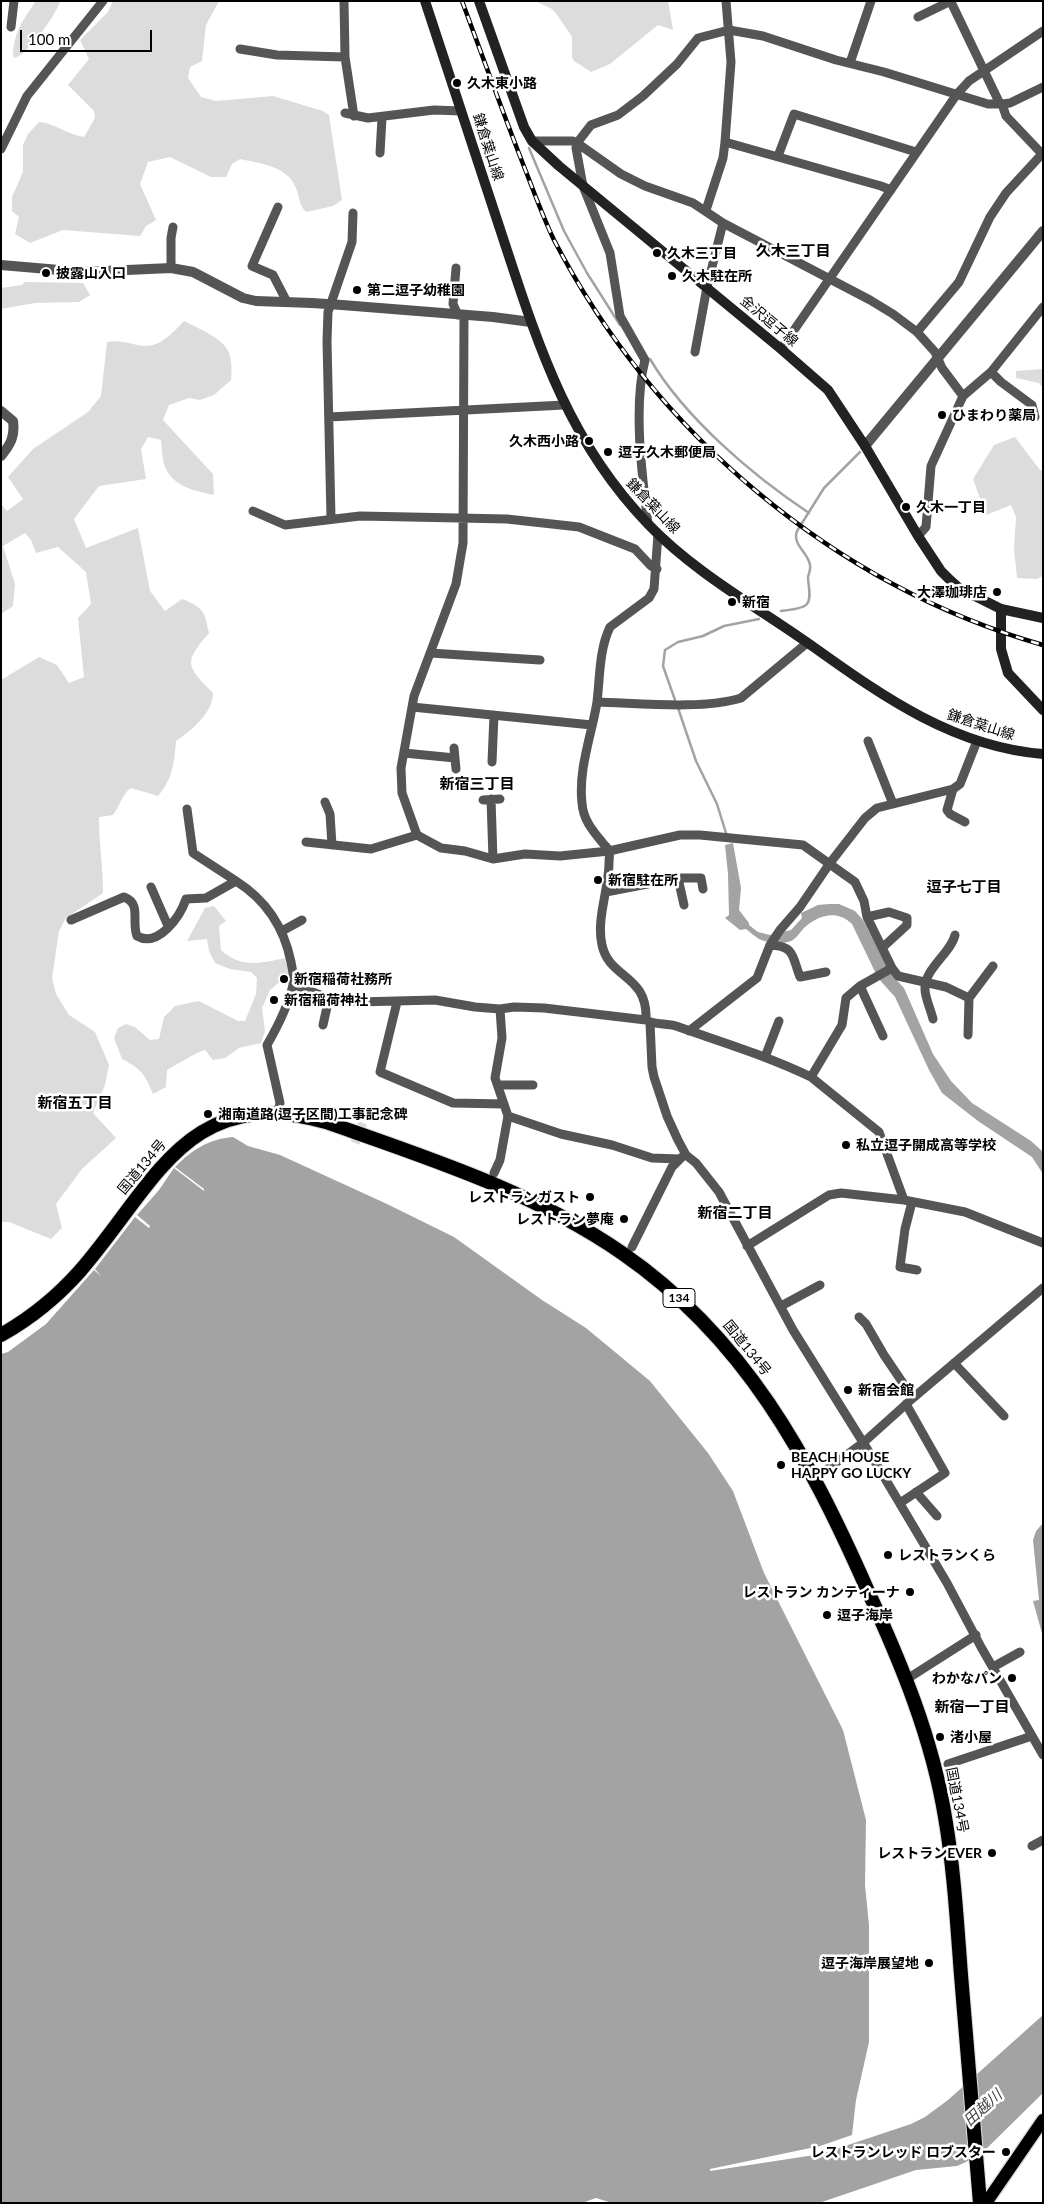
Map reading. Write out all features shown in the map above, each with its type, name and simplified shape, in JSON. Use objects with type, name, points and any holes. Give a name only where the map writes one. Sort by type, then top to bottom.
[{"type":"highway","name":"国道134号","points":[[1,1335],[51,1301],[81,1269],[160,1167],[189,1140],[215,1125],[260,1114],[274,1113],[306,1116],[467,1172],[534,1202],[593,1234],[623,1253],[678,1297],[727,1346],[781,1420],[812,1471],[845,1539],[907,1679],[928,1741],[945,1817],[980,2203]]},
{"type":"main road","name":"鎌倉葉山線","points":[[425,1],[531,322],[564,404],[577,430],[606,474],[658,534],[712,578],[902,708],[958,735],[1002,748],[1043,754]]},
{"type":"main road","name":"金沢逗子線","points":[[479,1],[518,110],[532,141],[583,186],[781,349],[833,396],[918,536],[941,571],[950,580],[959,588],[1001,609],[1043,618]]},
{"type":"main road","points":[[1001,609],[1001,648],[1008,673],[1043,710]]},
{"type":"main road","points":[[986,2203],[1043,2120]]},
{"type":"street","points":[[11,27],[14,1]]},
{"type":"street","points":[[1,149],[27,96],[103,1]]},
{"type":"street","points":[[344,1],[345,57],[350,115],[382,118],[434,110],[461,111]]},
{"type":"street","points":[[706,210],[725,142],[731,62],[726,1]]},
{"type":"street","points":[[850,63],[871,1]]},
{"type":"street","points":[[917,332],[959,282],[990,217],[1006,193],[1042,154],[1006,116],[951,2],[918,17]]},
{"type":"street","points":[[648,524],[640,400],[640,381],[645,360],[620,316],[610,254],[583,186],[576,154],[577,142],[591,126],[618,115],[643,96],[676,64],[698,38],[729,30],[763,36],[988,104],[1010,103],[1043,87]]},
{"type":"street","points":[[781,349],[828,278],[957,94],[969,81],[984,70],[1043,31]]},
{"type":"street","points":[[240,49],[277,54],[345,57]]},
{"type":"street","points":[[778,156],[794,114],[916,152]]},
{"type":"street","points":[[380,153],[382,118]]},
{"type":"street","points":[[532,141],[577,142],[621,174],[645,186],[693,203],[723,222],[893,314],[917,332],[963,396]]},
{"type":"street","points":[[725,142],[891,190]]},
{"type":"street","points":[[278,207],[252,266],[273,275],[287,302]]},
{"type":"street","points":[[331,518],[328,312],[352,242],[353,213]]},
{"type":"street","points":[[696,352],[707,287],[723,222]]},
{"type":"street","points":[[171,268],[173,228]]},
{"type":"street","points":[[865,446],[1043,231]]},
{"type":"street","points":[[1,265],[83,272],[171,268],[193,272],[243,298],[256,301],[342,305],[493,317],[531,322]]},
{"type":"street","points":[[456,268],[453,304],[461,315],[464,410],[463,543],[456,584],[414,696],[400,778],[402,793],[417,835],[441,848],[493,859],[525,854],[560,856],[609,851],[680,835],[700,835],[803,845],[855,882],[864,901],[867,917],[891,969],[898,976],[946,987],[969,998]]},
{"type":"street","points":[[918,536],[926,527],[931,466],[963,396],[991,372],[1043,307]]},
{"type":"street","points":[[991,372],[1032,405],[1035,417]]},
{"type":"street","points":[[329,417],[564,404]]},
{"type":"street","points":[[1,411],[12,421],[14,429],[11,442],[1,456]]},
{"type":"street","points":[[253,511],[285,525],[360,516],[507,519],[578,527],[635,549],[650,566],[657,569]]},
{"type":"street","points":[[658,534],[656,548],[657,569],[654,589],[649,598],[610,627],[606,635],[603,646],[597,702],[582,779],[582,802],[586,820],[609,851],[601,930],[602,946],[606,955],[643,995],[648,1021],[652,1067],[657,1090],[682,1157]]},
{"type":"street","points":[[597,702],[708,704],[730,702],[741,698],[807,643]]},
{"type":"street","points":[[430,653],[540,660]]},
{"type":"street","points":[[412,707],[592,725]]},
{"type":"street","points":[[492,762],[494,715]]},
{"type":"street","points":[[868,741],[893,804]]},
{"type":"street","points":[[689,1031],[757,978],[771,944],[780,930],[800,907],[830,863],[865,818],[877,808],[953,789],[960,784],[977,741]]},
{"type":"street","points":[[454,748],[456,768]]},
{"type":"street","points":[[404,753],[455,758]]},
{"type":"street","points":[[953,789],[948,810],[950,814],[965,822]]},
{"type":"street","points":[[491,799],[493,859]]},
{"type":"street","points":[[326,802],[330,814],[332,845]]},
{"type":"street","points":[[187,809],[193,853],[254,893],[266,906],[288,944],[294,976],[293,984],[279,1024],[267,1045],[280,1103],[279,1107]]},
{"type":"street","points":[[306,842],[371,849],[417,835]]},
{"type":"street","points":[[606,892],[678,878],[701,878],[703,889]]},
{"type":"street","points":[[678,878],[684,905]]},
{"type":"street","points":[[71,920],[124,897],[132,900],[136,907],[134,928],[137,936],[144,940],[151,939],[177,918],[186,899],[206,898],[236,881]]},
{"type":"street","points":[[151,887],[168,926]]},
{"type":"street","points":[[867,917],[889,912],[907,918],[907,925],[882,948]]},
{"type":"street","points":[[282,931],[302,920]]},
{"type":"street","points":[[933,1019],[924,989],[937,962],[954,944],[955,935]]},
{"type":"street","points":[[771,944],[783,946],[790,950],[800,977],[826,972]]},
{"type":"street","points":[[968,1035],[969,998],[993,966]]},
{"type":"street","points":[[811,1077],[842,1025],[846,998],[860,986],[891,969]]},
{"type":"street","points":[[293,984],[329,998],[357,1002],[435,1000],[500,1009],[514,1007],[544,1008],[667,1023],[765,1057],[811,1077],[879,1132],[908,1201],[900,1268],[917,1270]]},
{"type":"street","points":[[860,986],[883,1036]]},
{"type":"street","points":[[323,1025],[329,998]]},
{"type":"street","points":[[397,1002],[380,1072],[453,1103],[504,1104]]},
{"type":"street","points":[[494,1173],[500,1160],[508,1116],[495,1078],[502,1038],[500,1009]]},
{"type":"street","points":[[765,1057],[779,1020]]},
{"type":"street","points":[[498,1085],[533,1085]]},
{"type":"street","points":[[508,1116],[567,1136],[612,1145],[652,1158],[682,1157],[696,1163],[718,1192],[793,1330],[900,1503],[1043,1754]]},
{"type":"street","points":[[632,1247],[672,1167],[682,1157]]},
{"type":"street","points":[[747,1246],[829,1195],[841,1193],[908,1201],[964,1212],[1043,1242]]},
{"type":"street","points":[[780,1306],[820,1285]]},
{"type":"street","points":[[822,1473],[864,1442],[1043,1288]]},
{"type":"street","points":[[859,1317],[866,1324],[913,1398]]},
{"type":"street","points":[[954,1363],[1004,1416]]},
{"type":"street","points":[[900,1503],[945,1473],[906,1404]]},
{"type":"street","points":[[916,1492],[938,1516]]},
{"type":"street","points":[[907,1679],[976,1635]]},
{"type":"street","points":[[993,1667],[1020,1652]]},
{"type":"street","points":[[948,1764],[1032,1736]]},
{"type":"street","points":[[1032,1846],[1043,1840]]},
{"type":"shaded area","points":[[36,1],[60,1],[41,33],[27,50],[15,58],[13,56],[17,33]]},
{"type":"shaded area","points":[[113,1],[219,1],[206,25],[202,61],[190,67],[188,78],[201,97],[216,101],[273,96],[323,111],[329,115],[342,200],[333,206],[306,212],[291,179],[279,170],[240,159],[232,164],[226,177],[211,177],[170,157],[148,162],[140,184],[156,220],[146,226],[140,236],[63,230],[30,243],[15,234],[19,217],[12,211],[12,197],[23,172],[23,145],[28,134],[39,122],[51,124],[72,134],[84,137],[95,118],[94,111],[68,85],[89,59],[80,40],[108,12]]},
{"type":"shaded area","points":[[535,1],[668,1],[673,30],[658,25],[610,64],[591,72],[574,61],[572,57],[572,37],[558,16],[552,9]]},
{"type":"shaded area","points":[[25,282],[83,283],[90,295],[79,302],[35,303],[1,309],[1,288],[22,285]]},
{"type":"shaded area","points":[[184,321],[219,340],[229,352],[231,360],[231,380],[214,395],[200,400],[189,398],[169,405],[163,420],[213,474],[214,495],[179,484],[165,467],[161,440],[148,437],[141,449],[146,479],[99,486],[74,519],[86,548],[138,528],[150,591],[165,611],[182,599],[195,605],[202,611],[209,633],[195,651],[191,663],[197,676],[213,693],[212,700],[200,721],[176,741],[170,777],[158,796],[131,788],[125,794],[113,815],[99,817],[103,893],[66,918],[59,931],[52,978],[56,994],[69,1015],[95,1032],[109,1065],[105,1085],[93,1113],[116,1138],[82,1169],[56,1204],[62,1228],[51,1239],[9,1222],[1,1222],[1,680],[39,657],[57,665],[69,683],[84,677],[78,618],[91,604],[86,572],[58,547],[36,553],[31,540],[25,533],[3,546],[15,584],[13,606],[1,614],[1,504],[7,511],[23,499],[8,477],[33,449],[88,412],[101,396],[107,342],[117,341],[146,346],[157,344]]},
{"type":"shaded area","points":[[1043,369],[1043,388],[1039,383],[1016,378],[1016,371]]},
{"type":"shaded area","points":[[1015,437],[1040,470],[1043,471],[1043,576],[1037,579],[1017,578],[1014,549],[1016,517],[1011,505],[986,515],[973,479],[994,445]]},
{"type":"shaded area","points":[[214,906],[226,921],[219,926],[221,950],[236,960],[252,963],[285,958],[289,974],[270,990],[262,1008],[265,1031],[261,1043],[239,1048],[225,1058],[213,1060],[205,1050],[197,1053],[167,1070],[166,1087],[153,1094],[142,1073],[122,1059],[114,1038],[118,1028],[126,1024],[135,1027],[150,1040],[159,1039],[164,1017],[175,1006],[199,1001],[238,1021],[245,1021],[256,994],[257,978],[251,972],[230,969],[215,963],[209,951],[207,939],[187,941],[205,908]]},
{"type":"water","points":[[733,843],[741,888],[739,910],[749,925],[758,932],[770,935],[791,930],[802,918],[801,913],[818,905],[839,904],[855,911],[863,920],[891,974],[904,988],[933,1054],[951,1081],[972,1103],[1031,1141],[1042,1151],[1043,1174],[1032,1157],[978,1121],[942,1093],[929,1070],[895,997],[878,978],[852,924],[846,919],[834,915],[821,917],[809,923],[790,942],[781,943],[759,939],[746,929],[740,930],[725,918],[729,915],[725,845]]},
{"type":"water","name":"田越川","points":[[233,1137],[248,1146],[280,1155],[454,1237],[542,1300],[586,1328],[650,1381],[708,1453],[733,1491],[764,1573],[843,1730],[866,1820],[865,1885],[869,1925],[869,2042],[856,2100],[852,2135],[820,2146],[710,2169],[710,2171],[821,2154],[911,2124],[925,2117],[948,2100],[1043,2015],[1043,2093],[983,2152],[957,2166],[916,2170],[819,2203],[612,2203],[596,2198],[582,2203],[1,2203],[1,1354],[8,1352],[46,1324],[94,1270],[101,1276],[95,1269],[135,1217],[149,1228],[150,1226],[137,1215],[159,1190],[174,1168],[204,1191],[204,1189],[175,1167],[201,1146],[216,1140]]},
{"type":"water","points":[[1043,1523],[1043,1637],[1033,1601],[1039,1600],[1033,1540],[1036,1531]]},
{"type":"waterway","points":[[529,148],[564,231],[587,273],[620,325]]},
{"type":"waterway","points":[[650,359],[682,403],[721,444],[765,481],[809,513]]},
{"type":"waterway","points":[[781,611],[802,607],[807,604],[809,598],[808,577],[810,565],[809,560],[798,544],[797,531],[824,488],[860,452]]},
{"type":"waterway","points":[[675,700],[663,666],[665,650],[678,642],[703,636],[724,626],[759,619]]},
{"type":"waterway","points":[[678,708],[696,761],[717,804],[726,833]]},
{"type":"tunnel","points":[[355,1143],[363,1123]]},
{"type":"railway","points":[[462,1],[515,144],[554,240],[595,310],[643,376],[697,437],[757,492],[822,541],[892,583],[966,618],[1043,645]]},
{"type":"place","name":"久木東小路","points":[[457,83]]},
{"type":"place","name":"久木三丁目","points":[[657,253]]},
{"type":"place","name":"披露山入口","points":[[46,273]]},
{"type":"place","name":"久木駐在所","points":[[672,276]]},
{"type":"place","name":"第二逗子幼稚園","points":[[357,290]]},
{"type":"place","name":"ひまわり薬局","points":[[942,415]]},
{"type":"place","name":"久木西小路","points":[[589,441]]},
{"type":"place","name":"逗子久木郵便局","points":[[608,452]]},
{"type":"place","name":"久木一丁目","points":[[906,507]]},
{"type":"place","name":"大澤珈琲店","points":[[997,592]]},
{"type":"place","name":"新宿","points":[[732,602]]},
{"type":"place","name":"新宿駐在所","points":[[598,880]]},
{"type":"place","name":"新宿稲荷社務所","points":[[284,979]]},
{"type":"place","name":"新宿稲荷神社","points":[[274,1000]]},
{"type":"place","name":"湘南道路(逗子区間)工事記念碑","points":[[208,1114]]},
{"type":"place","name":"私立逗子開成高等学校","points":[[846,1145]]},
{"type":"place","name":"レストランガスト","points":[[590,1197]]},
{"type":"place","name":"レストラン夢庵","points":[[624,1219]]},
{"type":"place","name":"新宿会館","points":[[848,1390]]},
{"type":"place","name":"BEACH HOUSE HAPPY GO LUCKY","points":[[781,1465]]},
{"type":"place","name":"レストランくら","points":[[888,1555]]},
{"type":"place","name":"レストラン カンティーナ","points":[[910,1592]]},
{"type":"place","name":"逗子海岸","points":[[827,1615]]},
{"type":"place","name":"わかなパン","points":[[1012,1678]]},
{"type":"place","name":"渚小屋","points":[[940,1737]]},
{"type":"place","name":"レストランEVER","points":[[992,1853]]},
{"type":"place","name":"逗子海岸展望地","points":[[929,1963]]},
{"type":"place","name":"レストランレッド ロブスター","points":[[1006,2152]]},
{"type":"district","name":"久木三丁目","points":[[793,251]]},
{"type":"district","name":"新宿三丁目","points":[[477,784]]},
{"type":"district","name":"逗子七丁目","points":[[964,887]]},
{"type":"district","name":"新宿五丁目","points":[[75,1103]]},
{"type":"district","name":"新宿二丁目","points":[[735,1213]]},
{"type":"district","name":"新宿一丁目","points":[[972,1707]]}]
